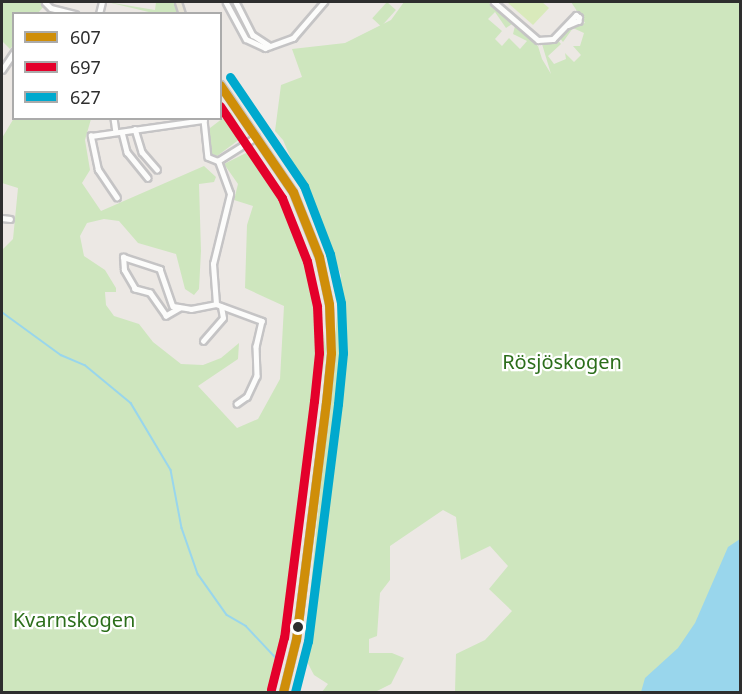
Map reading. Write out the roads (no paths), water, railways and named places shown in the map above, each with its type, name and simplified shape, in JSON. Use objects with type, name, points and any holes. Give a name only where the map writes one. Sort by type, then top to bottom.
[{"type":"main road","points":[[222,87],[293,192],[308,225],[323,274],[331,324],[326,402],[296,639],[283,693]]},
{"type":"street","points":[[45,2],[51,8],[67,12]]},
{"type":"street","points":[[226,2],[246,39],[259,47],[270,46],[293,38],[324,2]]},
{"type":"street","points":[[236,2],[253,35],[270,46]]},
{"type":"street","points":[[494,2],[538,40],[553,39],[569,25]]},
{"type":"street","points":[[46,12],[51,8]]},
{"type":"street","points":[[2,70],[12,55]]},
{"type":"street","points":[[115,120],[133,162],[148,178]]},
{"type":"street","points":[[153,120],[153,126]]},
{"type":"street","points":[[117,198],[98,170],[91,147],[91,136],[204,120],[207,155],[218,161],[230,194],[213,264],[216,304],[224,314],[204,341]]},
{"type":"street","points":[[135,129],[142,152],[157,169]]},
{"type":"street","points":[[218,161],[256,137]]},
{"type":"street","points":[[2,218],[10,219]]},
{"type":"street","points":[[180,308],[169,301],[166,278],[160,269],[123,257],[124,270],[135,290],[150,293],[166,316],[180,308],[216,304],[262,321],[256,346],[257,376],[247,397],[237,404]]},
{"type":"water","points":[[740,539],[740,692],[641,692],[645,678],[678,648],[695,623],[728,547]]},
{"type":"waterway","points":[[2,312],[61,355],[85,365],[131,403],[171,470],[182,528],[198,574],[227,615],[246,626],[278,660]]},
{"type":"park label","name":"Rösjöskogen","points":[[562,361]]},
{"type":"park label","name":"Kvarnskogen","points":[[74,619]]}]
